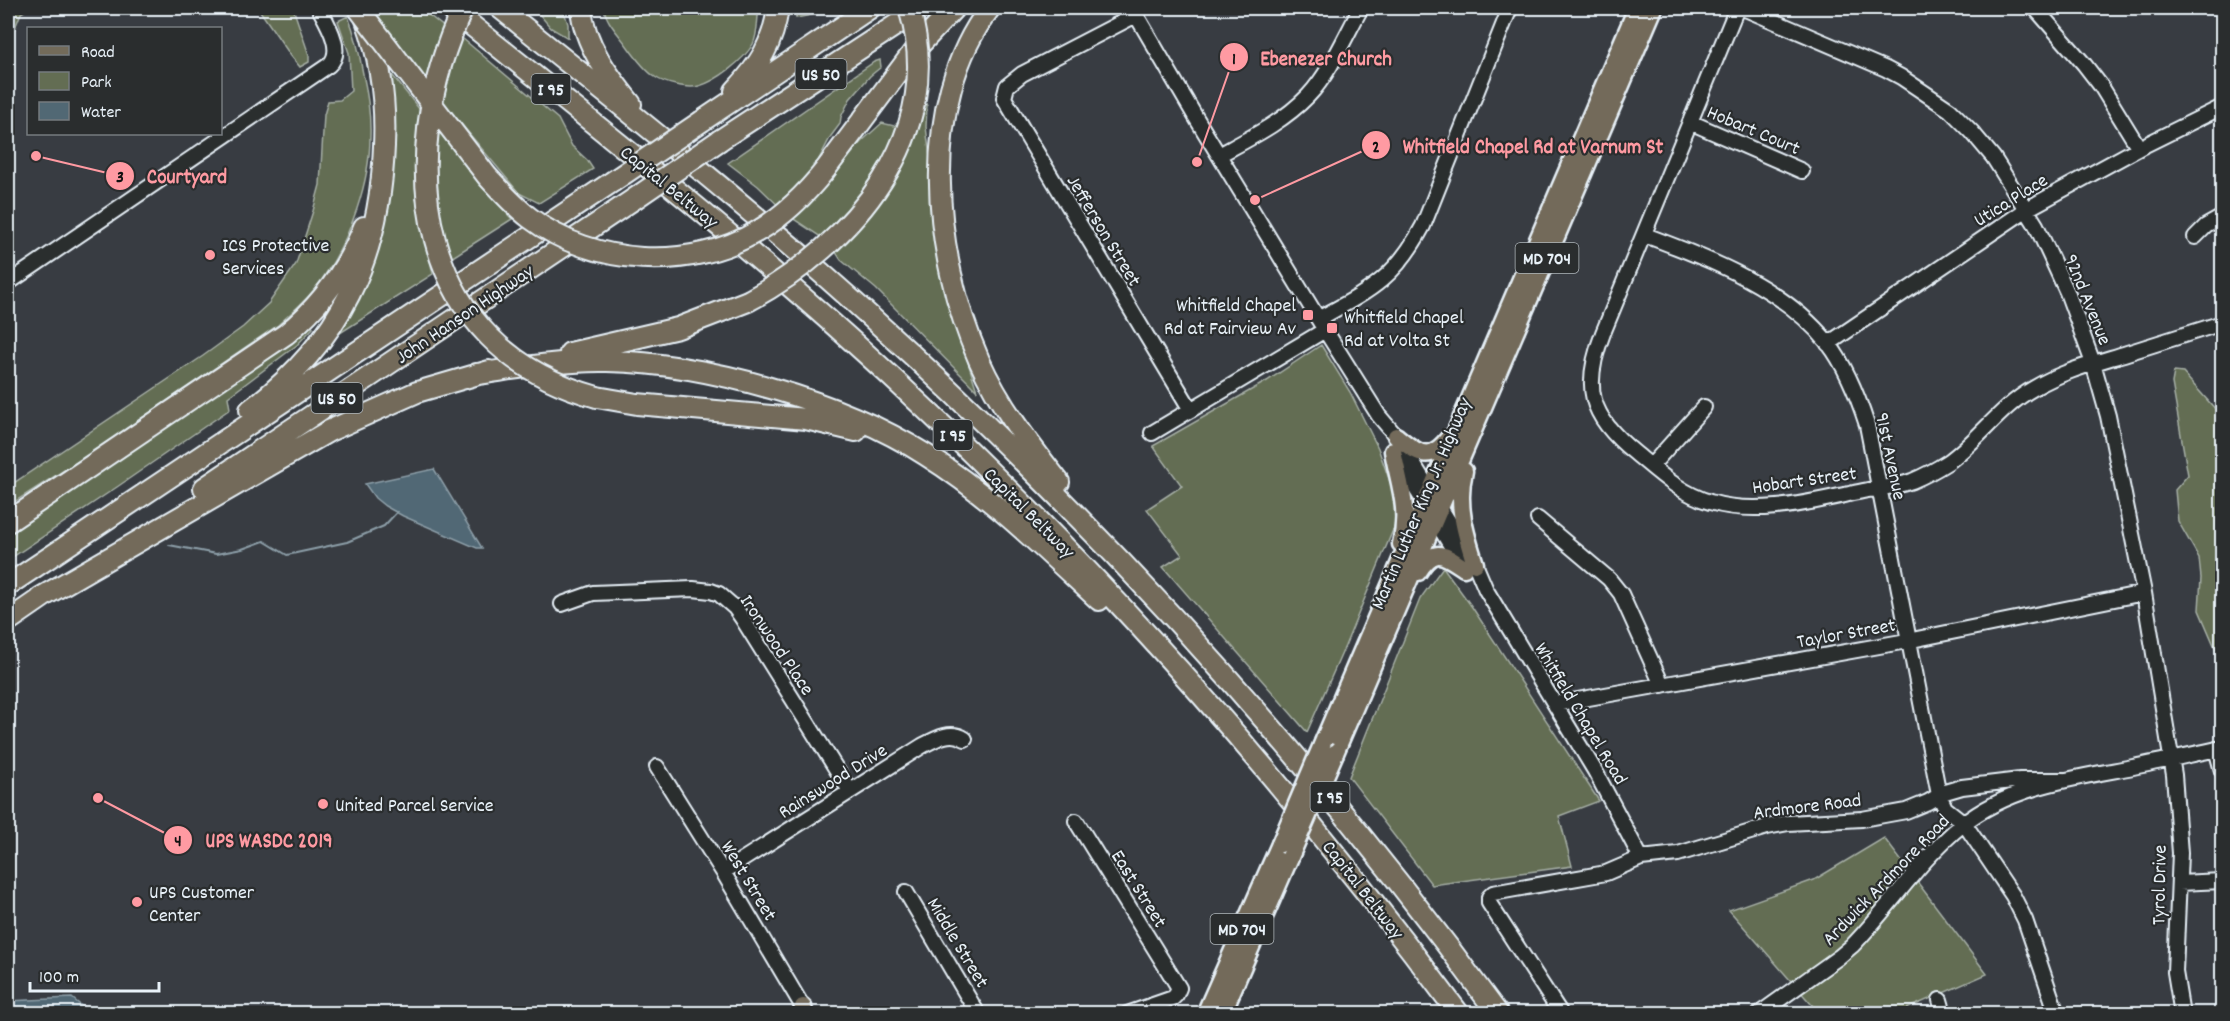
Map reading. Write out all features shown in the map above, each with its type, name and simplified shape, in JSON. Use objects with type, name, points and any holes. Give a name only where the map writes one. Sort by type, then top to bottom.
[{"type":"highway","points":[[98,525],[282,383],[320,343],[345,304],[367,255],[379,210],[383,183],[383,89],[378,62],[359,8]]},
{"type":"highway","points":[[359,8],[488,176],[510,201],[537,223],[576,243],[603,252],[636,257],[666,258],[699,254],[757,232],[798,201],[825,170],[914,51],[954,8]]},
{"type":"highway","name":"Capital Beltway","points":[[450,8],[707,216],[806,300],[899,384],[1038,518],[1228,724],[1340,858],[1459,1014]]},
{"type":"highway","points":[[463,8],[453,28],[438,79],[427,145],[425,177],[428,210],[433,235],[449,278],[471,315],[500,346],[517,360],[557,384],[597,398],[637,404],[772,415],[834,425],[895,446],[977,490]]},
{"type":"highway","name":"Capital Beltway","points":[[500,8],[766,225],[986,425],[1091,529],[1181,625],[1300,760],[1408,894],[1498,1014]]},
{"type":"highway","points":[[581,8],[587,36],[610,76],[663,140]]},
{"type":"highway","points":[[702,121],[745,80],[762,57],[775,30],[778,8]]},
{"type":"highway","name":"John Hanson Highway","points":[[8,585],[870,8]]},
{"type":"highway","points":[[40,598],[329,430],[417,392],[477,374],[678,328],[720,314],[748,301],[798,270],[839,235],[881,186],[894,162],[911,116],[915,89],[916,40],[909,8]]},
{"type":"highway","name":"John Hanson Highway","points":[[8,621],[720,140],[922,8]]},
{"type":"highway","points":[[990,8],[966,45],[954,75],[947,102],[941,192],[943,224],[951,273],[970,337],[992,386],[1005,409],[1091,529]]},
{"type":"highway","points":[[8,522],[269,346],[302,320],[331,286],[355,249],[372,206],[384,143]]},
{"type":"highway","points":[[477,374],[568,362],[607,361],[659,364],[742,380],[784,392],[865,423],[926,454],[977,490],[1045,549],[1228,724]]},
{"type":"main road","name":"Martin Luther King Jr. Highway","points":[[1433,506],[1456,430],[1637,8]]},
{"type":"main road","name":"Martin Luther King Jr. Highway","points":[[1205,1014],[1324,740],[1397,589],[1433,506],[1475,428],[1654,8]]},
{"type":"main road","points":[[1470,566],[1460,496],[1461,480],[1475,428]]},
{"type":"main road","points":[[1394,444],[1414,452],[1429,453],[1443,446],[1456,430]]},
{"type":"main road","points":[[1394,444],[1404,496],[1405,522],[1397,589]]},
{"type":"main road","points":[[1397,589],[1435,556],[1447,556],[1470,566]]},
{"type":"main road","name":"Martin Luther King Jr. Highway","points":[[1222,1014],[1335,753],[1397,589]]},
{"type":"street","points":[[8,283],[329,65],[335,58],[333,40],[319,8]]},
{"type":"street","points":[[1219,155],[1283,118],[1308,97],[1361,8]]},
{"type":"street","points":[[1152,433],[1321,325],[1394,270],[1423,226],[1510,8]]},
{"type":"street","name":"Hobart Street","points":[[1737,8],[1598,348],[1591,373],[1591,386],[1598,410],[1609,428],[1630,449],[1690,494],[1713,503],[1738,507],[1764,507],[1911,482],[1933,471],[1963,450],[2012,402],[2054,378],[2093,363],[2223,323]]},
{"type":"street","name":"92nd Avenue","points":[[1743,8],[1886,69],[1936,100],[1963,122],[1982,144],[2027,209],[2067,292],[2093,363],[2108,416],[2144,593],[2172,758]]},
{"type":"street","points":[[2035,8],[2101,86],[2139,148]]},
{"type":"street","name":"Whitfield Chapel Road","points":[[1134,11],[1321,325],[1555,704],[1606,790],[1641,858]]},
{"type":"street","name":"Jefferson Street","points":[[1134,11],[1016,78],[1007,86],[1004,95],[1005,101],[1191,410]]},
{"type":"street","name":"Utica Place","points":[[1828,344],[2027,209],[2139,148],[2223,107]]},
{"type":"street","name":"Hobart Court","points":[[1689,122],[1802,171]]},
{"type":"street","points":[[2195,237],[2206,226],[2223,217]]},
{"type":"street","name":"91st Avenue","points":[[1645,235],[1731,270],[1761,285],[1800,315],[1828,344],[1849,379],[1867,425],[1907,641],[1939,795]]},
{"type":"street","points":[[1651,466],[1704,407]]},
{"type":"street","points":[[1538,519],[1609,579],[1621,594],[1662,685]]},
{"type":"street","name":"Ironwood Place","points":[[562,604],[592,593],[693,589],[719,594],[735,608],[742,618],[850,791]]},
{"type":"street","name":"Taylor Street","points":[[1555,704],[1907,641],[2144,593]]},
{"type":"street","name":"Rainswood Drive","points":[[723,872],[928,743],[957,734],[965,739]]},
{"type":"street","points":[[2220,748],[2222,769]]},
{"type":"street","name":"Ardwick Ardmore Road","points":[[1759,1014],[1852,946],[1922,862],[1964,823],[2010,797],[2063,780],[2220,748]]},
{"type":"street","name":"Tyrol Drive","points":[[2172,758],[2179,820],[2175,972],[2182,1014]]},
{"type":"street","name":"West Street","points":[[657,767],[723,872],[804,1011]]},
{"type":"street","name":"Ardmore Road","points":[[1561,1014],[1488,899],[1493,893],[1605,873],[1641,858],[1678,854],[1767,827],[1862,819],[1887,814],[1919,806],[1939,795],[1976,785],[2020,780],[2063,780]]},
{"type":"street","points":[[1939,795],[1945,808],[1964,823],[2018,906],[2025,920],[2057,1014]]},
{"type":"street","name":"East Street","points":[[1076,821],[1179,988],[1176,995],[1166,1001],[1127,1014]]},
{"type":"street","points":[[2179,883],[2223,881]]},
{"type":"street","name":"Middle Street","points":[[906,892],[978,1014]]},
{"type":"green space","points":[[8,8],[29,8],[21,13],[8,42]]},
{"type":"green space","points":[[258,8],[293,8],[309,55],[309,62],[300,67]]},
{"type":"green space","points":[[369,8],[420,8],[445,28],[427,81]]},
{"type":"green space","points":[[534,8],[563,8],[568,24],[568,38],[551,28]]},
{"type":"green space","points":[[604,8],[759,8],[755,40],[743,57],[714,80],[689,87],[665,82],[646,70],[612,26]]},
{"type":"green space","points":[[795,8],[831,8],[821,13],[796,18]]},
{"type":"green space","points":[[348,16],[358,49],[367,94],[370,120],[369,154],[357,209],[343,244],[325,275],[309,296],[278,325],[88,455],[8,506],[8,487],[203,356],[243,327],[269,303],[296,264],[313,211],[320,185],[324,115],[328,101],[340,100],[351,91],[349,53],[338,21]]},
{"type":"green space","points":[[462,38],[558,119],[572,146],[593,169],[539,203],[519,193],[441,100],[455,51]]},
{"type":"green space","points":[[880,60],[881,67],[850,99],[840,124],[818,161],[813,165],[817,170],[829,176],[835,174],[861,142],[882,123],[894,126],[924,100],[927,106],[926,127],[949,302],[977,391],[876,289],[841,260],[830,243],[789,216],[758,186],[728,163]]},
{"type":"green space","points":[[385,66],[420,110],[417,125],[416,199],[433,274],[340,333],[357,301],[370,266]]},
{"type":"green space","points":[[439,131],[482,187],[512,219],[451,258],[439,218],[435,163]]},
{"type":"green space","points":[[308,325],[313,328],[297,345],[228,397],[230,409],[8,560],[8,534],[278,352]]},
{"type":"green space","points":[[1321,345],[1350,392],[1378,448],[1394,493],[1395,525],[1307,732],[1163,567],[1182,555],[1147,509],[1182,486],[1153,446],[1267,381]]},
{"type":"green space","points":[[2174,372],[2183,373],[2222,414],[2222,655],[2217,652],[2199,610],[2201,578],[2199,558],[2178,521],[2175,490],[2188,475],[2172,383]]},
{"type":"green space","points":[[1443,567],[1472,607],[1599,801],[1559,816],[1572,866],[1432,885],[1349,777],[1420,599]]},
{"type":"green space","points":[[1884,838],[1987,974],[1897,1013],[1819,1013],[1729,910],[1814,880]]},
{"type":"water","points":[[434,469],[482,548],[477,548],[403,516],[375,498],[365,484]]},
{"type":"water","points":[[72,998],[85,1009],[84,1013],[8,1013],[8,1001]]},
{"type":"waterway","points":[[169,545],[216,554],[242,549],[264,541],[287,555],[347,542],[384,526],[397,512]]},
{"type":"place","name":"Courtyard","points":[[36,156]]},
{"type":"place","name":"Ebenezer Church","points":[[1197,162]]},
{"type":"place","name":"Whitfield Chapel Rd at Varnum St","points":[[1255,200]]},
{"type":"place","name":"ICS Protective Services","points":[[210,255]]},
{"type":"place","name":"Whitfield Chapel Rd at Fairview Av","points":[[1308,315]]},
{"type":"place","name":"Whitfield Chapel Rd at Volta St","points":[[1332,328]]},
{"type":"place","name":"UPS WASDC 2019","points":[[98,798]]},
{"type":"place","name":"United Parcel Service","points":[[323,804]]},
{"type":"place","name":"UPS Customer Center","points":[[137,902]]}]
